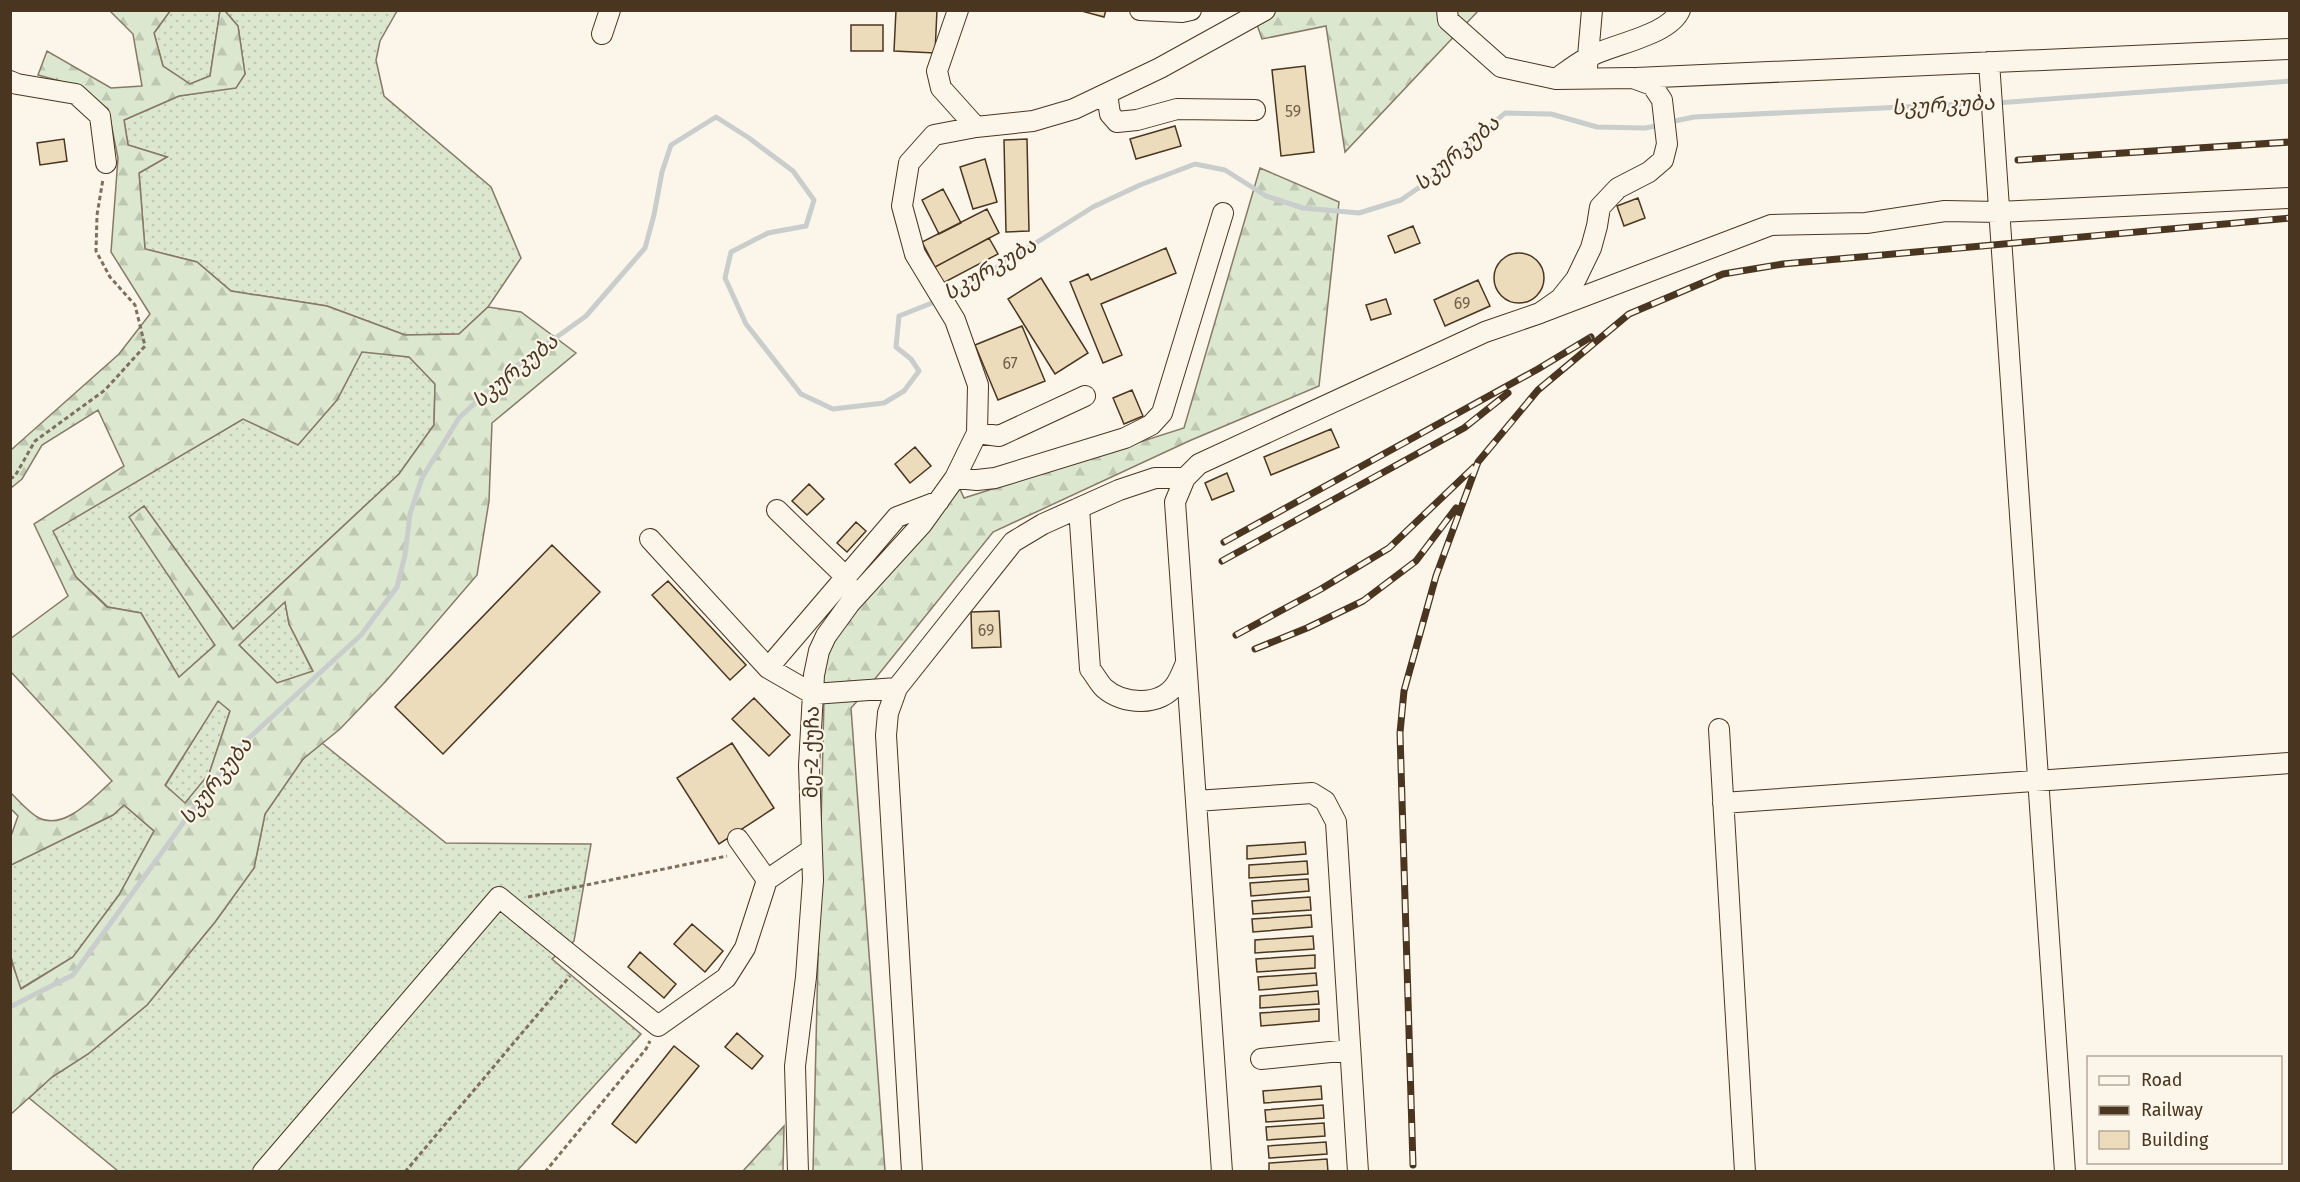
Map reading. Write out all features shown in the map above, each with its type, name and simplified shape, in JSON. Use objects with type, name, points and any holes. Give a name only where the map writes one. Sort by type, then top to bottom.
[{"type":"street","points":[[602,34],[610,10]]},
{"type":"street","points":[[958,10],[937,71],[941,88],[976,127],[1033,120],[1074,109],[1160,68],[1265,10]]},
{"type":"street","points":[[1140,10],[1182,12],[1191,10]]},
{"type":"street","points":[[1447,10],[1448,20],[1502,67],[1556,79],[1990,71],[2289,49]]},
{"type":"street","points":[[1586,80],[1592,10]]},
{"type":"street","points":[[1556,79],[1587,58],[1658,31],[1677,16],[1680,10]]},
{"type":"street","points":[[1990,71],[2065,1172]]},
{"type":"street","points":[[1540,314],[1560,298],[1576,279],[1591,248],[1600,207],[1618,188],[1649,172],[1663,160],[1667,144],[1662,100],[1652,86],[1633,78]]},
{"type":"street","points":[[10,81],[76,94],[100,116],[106,163]]},
{"type":"street","points":[[1107,94],[1110,114],[1117,122],[1137,120],[1177,109],[1255,110]]},
{"type":"street","name":"მე-2 ქუჩა","points":[[798,1172],[795,1066],[806,977],[813,880],[809,766],[813,694],[819,651],[825,636],[850,603],[922,524],[939,501],[955,478],[977,432],[978,385],[955,320],[915,254],[902,206],[909,163],[934,135],[976,127]]},
{"type":"street","points":[[1222,1172],[1175,502],[1185,478],[1199,464],[1485,332],[1540,314],[1771,225],[1866,224],[1945,211],[1999,212],[2289,198]]},
{"type":"street","points":[[955,478],[977,480],[995,478],[1125,438],[1151,426],[1162,412],[1223,213]]},
{"type":"street","points":[[977,432],[999,436],[1085,396]]},
{"type":"street","points":[[912,1172],[886,735],[888,712],[897,688],[1013,542],[1042,524],[1119,490],[1155,478],[1185,478]]},
{"type":"street","points":[[768,668],[897,517],[939,501]]},
{"type":"street","points":[[1079,508],[1090,669],[1104,688],[1126,700],[1149,700],[1164,696],[1176,685],[1186,662]]},
{"type":"street","points":[[777,510],[846,577],[850,603]]},
{"type":"street","points":[[651,539],[768,668],[813,694],[897,688]]},
{"type":"street","points":[[1719,729],[1745,1172]]},
{"type":"street","points":[[1723,803],[2289,763]]},
{"type":"street","points":[[1196,801],[1312,793],[1325,801],[1336,822],[1358,1172]]},
{"type":"street","points":[[742,845],[767,880]]},
{"type":"street","points":[[263,1172],[499,897],[658,1026],[726,978],[745,948],[767,880],[811,850]]},
{"type":"street","points":[[1261,1059],[1350,1050]]},
{"type":"path","points":[[10,479],[15,476],[35,441],[105,390],[145,346],[135,305],[110,277],[96,251],[97,215],[106,163]]},
{"type":"path","points":[[506,902],[742,845]]},
{"type":"path","points":[[405,1172],[580,963]]},
{"type":"path","points":[[545,1172],[646,1049],[658,1026]]},
{"type":"green space","points":[[1265,10],[1478,11],[1345,152],[1326,26],[1262,39],[1254,16]]},
{"type":"green space","points":[[110,11],[170,11],[154,33],[163,66],[190,84],[210,76],[220,11],[225,11],[238,26],[245,74],[236,88],[179,96],[124,120],[128,145],[167,157],[139,173],[145,249],[197,262],[231,291],[327,306],[405,335],[459,334],[488,307],[521,312],[576,353],[492,423],[489,501],[477,575],[386,681],[340,729],[303,759],[265,814],[254,868],[215,922],[147,1005],[88,1054],[52,1077],[11,1114],[10,957],[21,989],[73,957],[119,895],[154,831],[124,805],[113,815],[11,865],[11,836],[18,816],[11,809],[11,793],[39,818],[49,821],[59,820],[79,810],[112,781],[11,672],[10,639],[68,596],[34,524],[124,466],[98,410],[42,445],[22,479],[11,488],[11,450],[119,354],[150,314],[111,252],[118,158],[108,109],[78,86],[38,75],[47,51],[111,88],[142,86],[133,34]],"holes":[[[362,352],[409,357],[435,384],[434,425],[399,474],[233,629],[144,506],[129,517],[215,645],[179,677],[141,613],[107,607],[76,577],[53,531],[243,419],[298,445],[337,400]],[[285,602],[289,624],[313,671],[277,683],[239,645]],[[218,701],[230,711],[209,774],[185,803],[165,785]]]},
{"type":"green space","points":[[170,11],[220,11],[210,76],[190,84],[163,66],[154,33]]},
{"type":"green space","points":[[225,11],[397,11],[380,41],[376,60],[384,96],[491,187],[521,258],[488,307],[459,334],[405,335],[327,306],[231,291],[197,262],[145,249],[139,173],[167,157],[128,145],[124,120],[179,96],[236,87],[245,74],[238,26]]},
{"type":"green space","points":[[1260,168],[1339,202],[1319,386],[1189,441],[993,532],[866,690],[813,694],[819,651],[955,478],[964,498],[1184,428]]},
{"type":"green space","points":[[362,351],[410,357],[435,384],[434,425],[399,474],[233,629],[144,506],[130,517],[215,645],[179,678],[141,613],[108,607],[76,577],[52,531],[243,419],[337,400]]},
{"type":"green space","points":[[285,601],[289,624],[313,672],[277,683],[239,645]]},
{"type":"green space","points":[[860,698],[851,708],[885,1171],[813,1172],[824,699]]},
{"type":"green space","points":[[218,700],[230,711],[209,774],[185,804],[165,786]]},
{"type":"green space","points":[[322,743],[446,843],[591,844],[574,941],[552,959],[641,1034],[517,1171],[118,1171],[29,1098],[52,1077],[88,1054],[147,1005],[215,922],[254,868],[265,814],[303,759]]},
{"type":"green space","points":[[124,805],[154,831],[119,895],[73,957],[20,989],[11,957],[10,865],[113,815]]},
{"type":"green space","points":[[784,1126],[783,1171],[743,1171]]},
{"type":"building","points":[[896,10],[937,10],[935,53],[894,51]]},
{"type":"building","points":[[1078,10],[1106,10],[1104,17]]},
{"type":"building","points":[[851,25],[883,25],[883,51],[851,51]]},
{"type":"building","points":[[1305,66],[1314,152],[1281,156],[1272,70]]},
{"type":"building","points":[[1175,126],[1181,146],[1136,159],[1130,139]]},
{"type":"building","points":[[64,139],[67,161],[40,165],[37,143]]},
{"type":"building","points":[[1027,139],[1029,231],[1006,232],[1004,140]]},
{"type":"building","points":[[985,159],[997,202],[973,209],[960,167]]},
{"type":"building","points":[[943,189],[961,223],[939,234],[922,200]]},
{"type":"building","points":[[1638,198],[1645,218],[1624,226],[1617,206]]},
{"type":"building","points":[[987,209],[999,233],[935,267],[922,242]]},
{"type":"building","points":[[1413,226],[1420,243],[1395,253],[1388,236]]},
{"type":"building","points":[[989,238],[998,254],[943,283],[935,267]]},
{"type":"building","points":[[1166,248],[1176,273],[1101,304],[1122,355],[1103,363],[1070,282],[1088,274],[1091,280]]},
{"type":"building","points":[[1519,253],[1537,260],[1544,278],[1537,296],[1519,303],[1501,296],[1494,278],[1501,260]]},
{"type":"building","points":[[1041,278],[1088,353],[1055,374],[1008,299]]},
{"type":"building","points":[[1478,280],[1490,306],[1445,326],[1434,300]]},
{"type":"building","points":[[1386,299],[1391,314],[1371,320],[1366,305]]},
{"type":"building","points":[[1022,326],[1045,381],[998,400],[975,345]]},
{"type":"building","points":[[1132,390],[1143,416],[1124,424],[1113,398]]},
{"type":"building","points":[[1331,429],[1339,447],[1271,475],[1264,457]]},
{"type":"building","points":[[915,447],[931,466],[910,483],[895,464]]},
{"type":"building","points":[[1227,473],[1234,491],[1212,500],[1205,483]]},
{"type":"building","points":[[809,484],[824,499],[807,515],[792,501]]},
{"type":"building","points":[[856,522],[866,531],[847,552],[837,543]]},
{"type":"building","points":[[552,545],[600,592],[443,754],[395,707]]},
{"type":"building","points":[[668,581],[746,665],[730,680],[652,595]]},
{"type":"building","points":[[999,611],[1001,647],[972,648],[971,612]]},
{"type":"building","points":[[754,698],[790,735],[769,756],[732,719]]},
{"type":"building","points":[[732,743],[774,808],[719,844],[677,778]]},
{"type":"building","points":[[1305,842],[1306,854],[1247,859],[1247,846]]},
{"type":"building","points":[[1307,861],[1308,874],[1249,878],[1249,865]]},
{"type":"building","points":[[1308,879],[1309,891],[1251,896],[1250,883]]},
{"type":"building","points":[[1310,897],[1311,910],[1253,914],[1252,901]]},
{"type":"building","points":[[1311,915],[1312,927],[1253,932],[1252,919]]},
{"type":"building","points":[[692,924],[723,951],[705,972],[674,944]]},
{"type":"building","points":[[1313,936],[1314,949],[1255,953],[1255,940]]},
{"type":"building","points":[[640,952],[676,984],[664,998],[628,967]]},
{"type":"building","points":[[1315,955],[1315,968],[1257,972],[1256,959]]},
{"type":"building","points":[[1316,973],[1317,985],[1259,990],[1258,977]]},
{"type":"building","points":[[1318,991],[1319,1004],[1260,1008],[1260,996]]},
{"type":"building","points":[[1319,1009],[1319,1021],[1261,1026],[1260,1013]]},
{"type":"building","points":[[737,1033],[763,1056],[752,1069],[725,1047]]},
{"type":"building","points":[[674,1046],[699,1066],[636,1143],[612,1124]]},
{"type":"building","points":[[1321,1086],[1322,1099],[1264,1103],[1263,1091]]},
{"type":"building","points":[[1323,1105],[1324,1118],[1266,1122],[1265,1110]]},
{"type":"building","points":[[1324,1123],[1325,1136],[1267,1140],[1266,1127]]},
{"type":"building","points":[[1326,1142],[1327,1154],[1269,1158],[1268,1146]]},
{"type":"building","points":[[1327,1159],[1328,1172],[1269,1172],[1269,1163]]},
{"type":"waterway","name":"სკურკუბა","points":[[1996,103],[2290,81]]},
{"type":"waterway","name":"სკურკუბა","points":[[1670,122],[1694,117],[1986,103]]},
{"type":"waterway","name":"სკურკუბა","points":[[946,297],[956,293],[1093,207],[1140,185],[1195,164],[1225,170],[1266,196],[1303,208],[1359,213],[1401,200],[1427,182],[1505,113],[1551,114],[1597,127],[1645,128],[1661,125]]},
{"type":"waterway","name":"სკურკუბა","points":[[10,1007],[73,975],[236,750],[361,635],[397,587],[405,555],[410,514],[422,478],[459,418],[508,372],[586,316],[645,248],[662,172],[671,145],[716,117],[793,171],[814,200],[806,226],[768,233],[731,252],[725,278],[746,324],[801,394],[833,409],[884,403],[904,391],[919,371],[911,359],[896,347],[899,316],[937,301]]},
{"type":"railway","points":[[2018,160],[2290,142]]},
{"type":"railway","points":[[1413,1165],[1400,733],[1404,691],[1436,576],[1478,462],[1538,390],[1629,314],[1723,274],[1783,264],[2290,218]]},
{"type":"railway","points":[[1224,542],[1538,369],[1591,337]]},
{"type":"railway","points":[[1222,561],[1464,428],[1508,393]]},
{"type":"railway","points":[[1236,635],[1321,589],[1389,548],[1474,467]]},
{"type":"railway","points":[[1255,649],[1307,628],[1363,601],[1416,561],[1456,508]]}]
